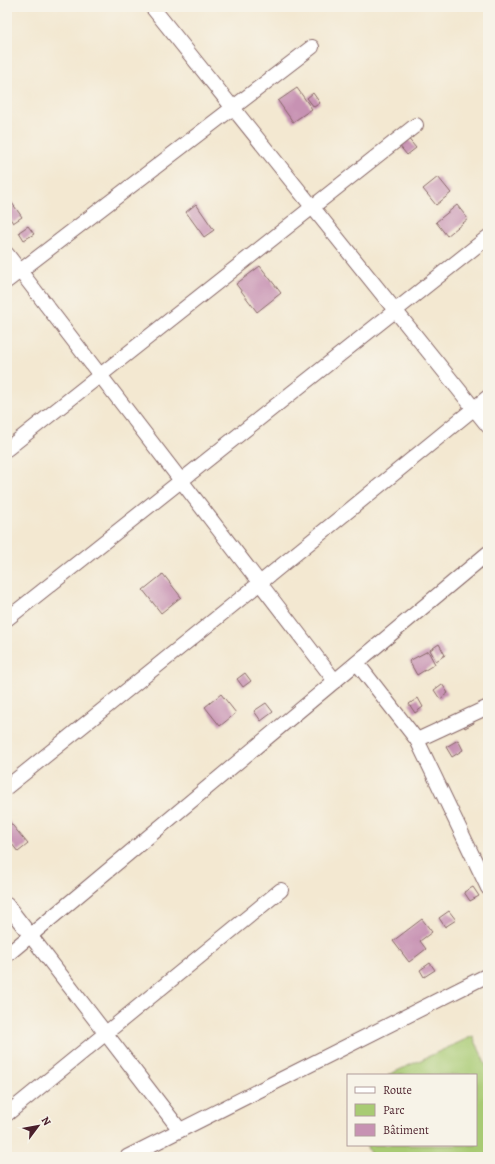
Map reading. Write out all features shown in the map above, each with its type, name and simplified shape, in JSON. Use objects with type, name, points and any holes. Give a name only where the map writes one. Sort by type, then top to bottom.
[{"type":"street","points":[[152,7],[488,426]]},
{"type":"street","points":[[7,281],[312,47]]},
{"type":"street","points":[[7,449],[416,125]]},
{"type":"street","points":[[7,619],[488,238]]},
{"type":"street","points":[[7,254],[335,681]]},
{"type":"street","points":[[7,787],[488,397]]},
{"type":"street","points":[[7,956],[488,553]]},
{"type":"street","points":[[357,663],[417,740],[488,888]]},
{"type":"street","points":[[417,740],[488,707]]},
{"type":"street","points":[[7,1114],[281,890]]},
{"type":"street","points":[[7,905],[180,1130]]},
{"type":"street","points":[[127,1157],[487,977]]},
{"type":"green space","points":[[473,1036],[488,1069],[488,1157],[372,1157],[366,1146],[477,1146],[477,1074],[390,1074]]},
{"type":"building","points":[[297,88],[312,109],[293,122],[278,101]]},
{"type":"building","points":[[313,93],[320,103],[314,107],[307,98]]},
{"type":"building","points":[[407,137],[416,148],[407,155],[398,144]]},
{"type":"building","points":[[438,177],[451,193],[436,205],[423,189]]},
{"type":"building","points":[[7,196],[22,217],[13,223],[7,214]]},
{"type":"building","points":[[196,204],[214,230],[204,237],[186,212]]},
{"type":"building","points":[[457,205],[468,219],[447,236],[436,222]]},
{"type":"building","points":[[28,226],[34,234],[24,240],[19,232]]},
{"type":"building","points":[[260,266],[281,293],[257,312],[236,284]]},
{"type":"building","points":[[163,574],[181,597],[161,613],[143,590]]},
{"type":"building","points":[[439,644],[445,655],[436,661],[430,650]]},
{"type":"building","points":[[428,651],[435,664],[417,675],[409,661]]},
{"type":"building","points":[[245,673],[251,681],[243,687],[237,679]]},
{"type":"building","points":[[442,684],[448,693],[440,699],[434,690]]},
{"type":"building","points":[[221,694],[236,713],[220,726],[205,707]]},
{"type":"building","points":[[418,698],[423,707],[415,713],[409,704]]},
{"type":"building","points":[[266,703],[273,712],[261,721],[254,711]]},
{"type":"building","points":[[469,714],[474,723],[465,728],[460,720]]},
{"type":"building","points":[[458,740],[463,750],[452,757],[446,747]]},
{"type":"building","points":[[8,820],[28,844],[18,852],[12,844],[7,848]]},
{"type":"building","points":[[473,887],[479,896],[470,901],[464,892]]},
{"type":"building","points":[[449,911],[456,920],[445,927],[439,918]]},
{"type":"building","points":[[422,919],[432,932],[420,941],[426,949],[409,962],[393,941]]},
{"type":"building","points":[[430,963],[435,970],[424,977],[420,970]]}]
